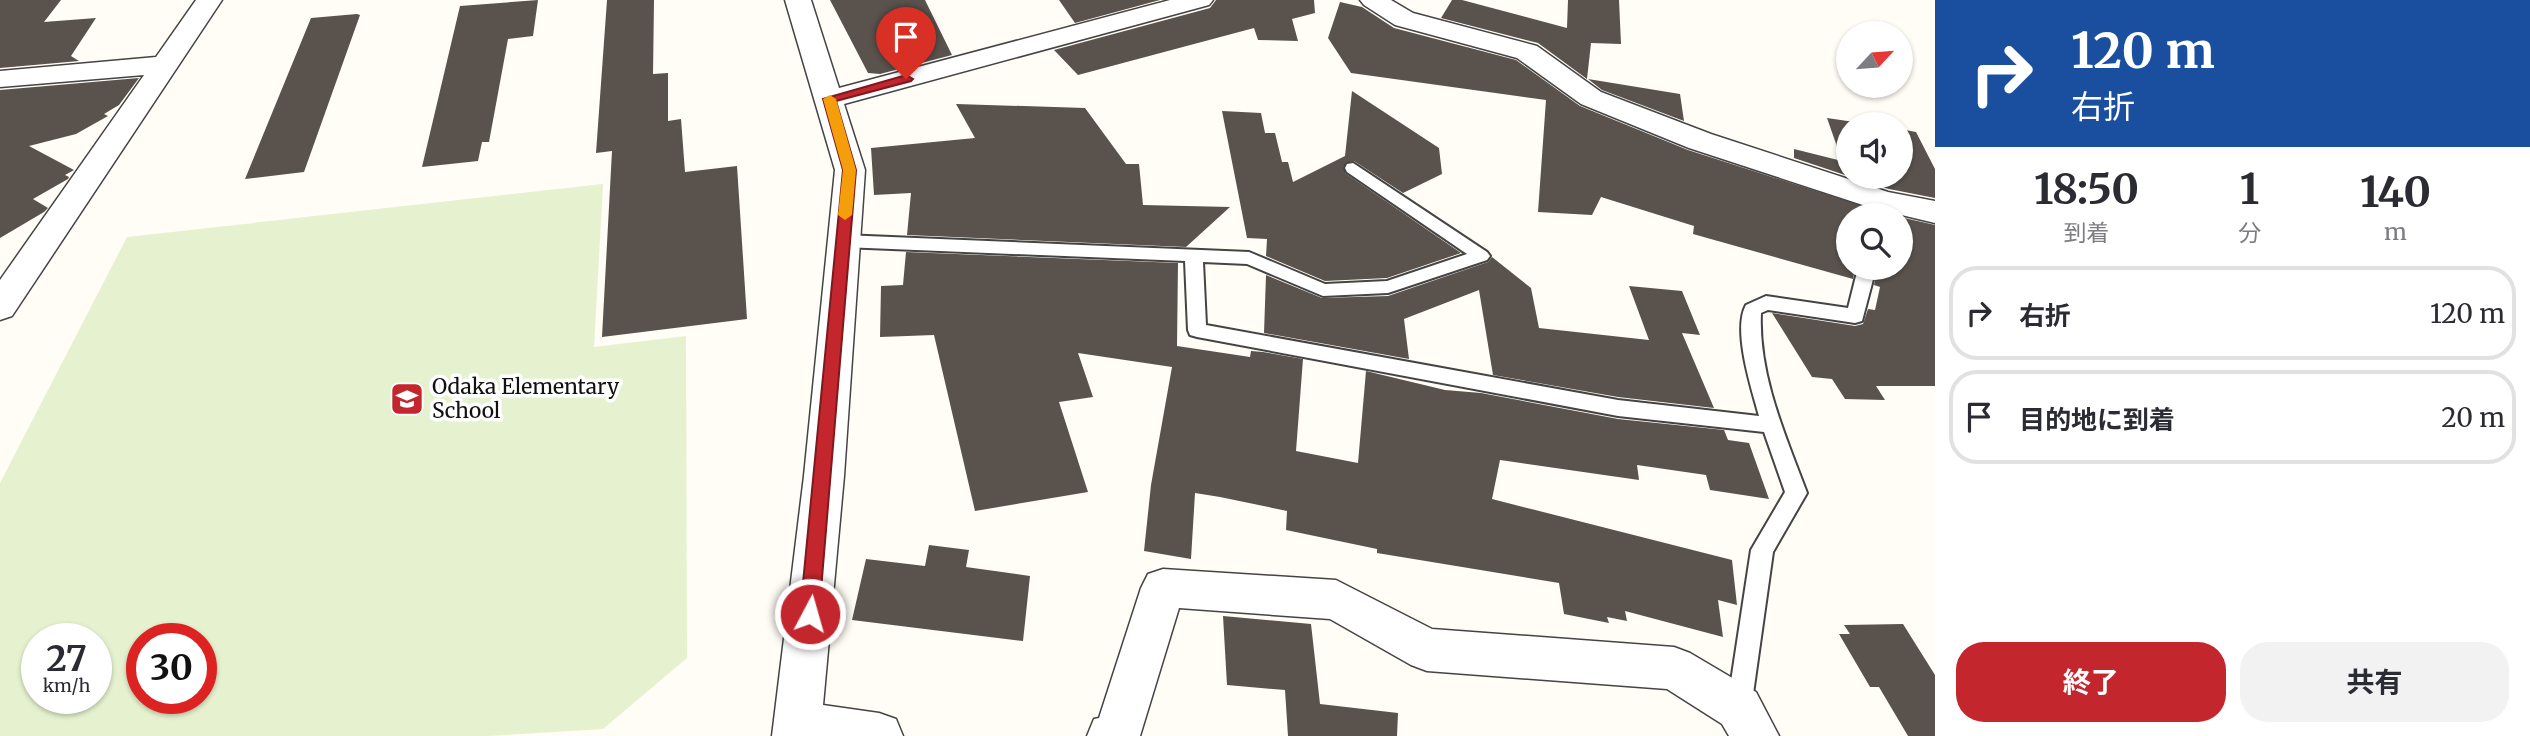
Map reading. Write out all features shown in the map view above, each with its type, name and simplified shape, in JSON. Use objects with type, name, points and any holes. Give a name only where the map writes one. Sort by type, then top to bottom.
[{"type":"street","points":[[0,307],[162,65],[209,0]]},
{"type":"street","points":[[798,0],[850,170],[824,476],[797,730],[879,736]]},
{"type":"street","points":[[829,99],[1200,0]]},
{"type":"street","points":[[1373,0],[1404,19],[1527,52],[1591,99],[1868,203]]},
{"type":"street","points":[[0,79],[162,65]]},
{"type":"street","points":[[1913,210],[1935,212]]},
{"type":"street","points":[[1111,736],[1117,734],[1163,588],[1336,600],[1427,650],[1674,668],[1747,722]]},
{"type":"lane","points":[[843,241],[1249,258],[1323,290],[1388,287],[1481,256],[1353,167]]},
{"type":"lane","points":[[1194,256],[1196,330],[1618,408],[1771,425]]},
{"type":"lane","points":[[1747,722],[1762,550],[1796,493],[1771,425],[1749,328],[1752,310],[1766,303],[1855,316],[1864,280]]},
{"type":"green space","points":[[603,184],[594,347],[686,336],[687,658],[603,729],[488,736],[0,736],[0,483],[127,237]]},
{"type":"building","points":[[0,0],[61,0],[44,22],[96,18],[71,56],[79,61],[0,68]]},
{"type":"building","points":[[538,0],[533,36],[508,39],[489,142],[482,142],[478,161],[422,167],[460,6]]},
{"type":"building","points":[[607,0],[654,0],[653,74],[668,73],[668,121],[681,119],[685,172],[737,166],[747,319],[602,337],[612,151],[596,153]]},
{"type":"building","points":[[830,0],[925,0],[952,55],[880,74],[868,73]]},
{"type":"building","points":[[1059,0],[1160,0],[1075,23]]},
{"type":"building","points":[[1216,0],[1314,0],[1315,13],[1292,19],[1298,41],[1258,40],[1254,28],[1078,75],[1054,50],[1210,8]]},
{"type":"building","points":[[1452,0],[1462,0],[1567,28],[1568,0],[1619,0],[1621,44],[1591,43],[1587,79],[1538,43],[1441,18]]},
{"type":"building","points":[[1340,2],[1362,7],[1394,28],[1516,60],[1580,106],[1688,150],[1854,203],[1836,203],[1836,274],[1693,234],[1694,226],[1601,197],[1592,215],[1538,212],[1546,100],[1351,73],[1328,38]]},
{"type":"building","points":[[360,15],[304,172],[245,179],[311,18]]},
{"type":"building","points":[[139,78],[119,105],[104,114],[108,116],[76,134],[29,146],[74,170],[65,175],[68,179],[33,199],[48,208],[44,212],[0,238],[0,90]]},
{"type":"building","points":[[1588,79],[1680,94],[1684,121],[1602,90]]},
{"type":"building","points":[[1352,91],[1439,148],[1442,174],[1403,193],[1354,161],[1345,163],[1345,173],[1461,253],[1387,278],[1325,281],[1266,256],[1267,239],[1247,238],[1222,111],[1261,113],[1265,133],[1275,133],[1282,162],[1288,162],[1293,182],[1345,156]]},
{"type":"building","points":[[956,104],[1085,108],[1126,164],[1139,164],[1143,205],[1230,207],[1186,247],[907,235],[911,193],[874,195],[871,148],[975,138]]},
{"type":"building","points":[[1827,118],[1836,119],[1836,144]]},
{"type":"building","points":[[1913,131],[1916,132],[1935,169],[1935,198],[1889,189],[1913,189]]},
{"type":"building","points":[[1794,149],[1836,160],[1836,172],[1794,158]]},
{"type":"building","points":[[1913,220],[1935,225],[1935,386],[1876,386],[1885,400],[1845,399],[1832,379],[1812,377],[1772,313],[1855,326],[1863,324],[1868,309],[1875,310],[1880,287],[1874,285],[1875,280],[1913,280]]},
{"type":"building","points":[[906,252],[1178,263],[1177,346],[1250,357],[1251,351],[1303,359],[1296,451],[1358,463],[1366,371],[1445,390],[1481,393],[1618,419],[1724,430],[1728,440],[1749,443],[1769,499],[1710,490],[1706,475],[1637,465],[1639,480],[1500,460],[1492,499],[1732,560],[1737,605],[1718,600],[1723,637],[1625,611],[1627,621],[1607,617],[1609,623],[1564,614],[1559,583],[1377,553],[1377,549],[1286,530],[1287,511],[1195,493],[1191,559],[1144,551],[1151,485],[1172,367],[1078,353],[1093,397],[1059,402],[1088,492],[975,511],[934,335],[880,337],[881,286],[903,285]]},
{"type":"building","points":[[1492,257],[1531,288],[1539,328],[1649,340],[1629,286],[1682,291],[1700,335],[1682,333],[1714,408],[1618,397],[1493,375],[1479,290],[1404,319],[1409,359],[1264,333],[1266,275],[1322,298],[1388,296],[1488,262]]},
{"type":"building","points":[[929,545],[969,550],[966,567],[1030,576],[1023,641],[852,620],[866,559],[925,566]]},
{"type":"building","points":[[1223,616],[1311,624],[1320,704],[1398,713],[1397,736],[1288,736],[1285,690],[1227,685]]},
{"type":"building","points":[[1903,624],[1935,675],[1935,736],[1908,736],[1879,687],[1870,687],[1839,634],[1850,634],[1844,625]]},
{"type":"slow traffic","points":[[830,99],[850,170],[845,215]]},
{"type":"place","name":"Odaka Elementary School","points":[[407,399]]},
{"type":"route","points":[[810,614],[850,170],[829,99],[906,79]]}]
